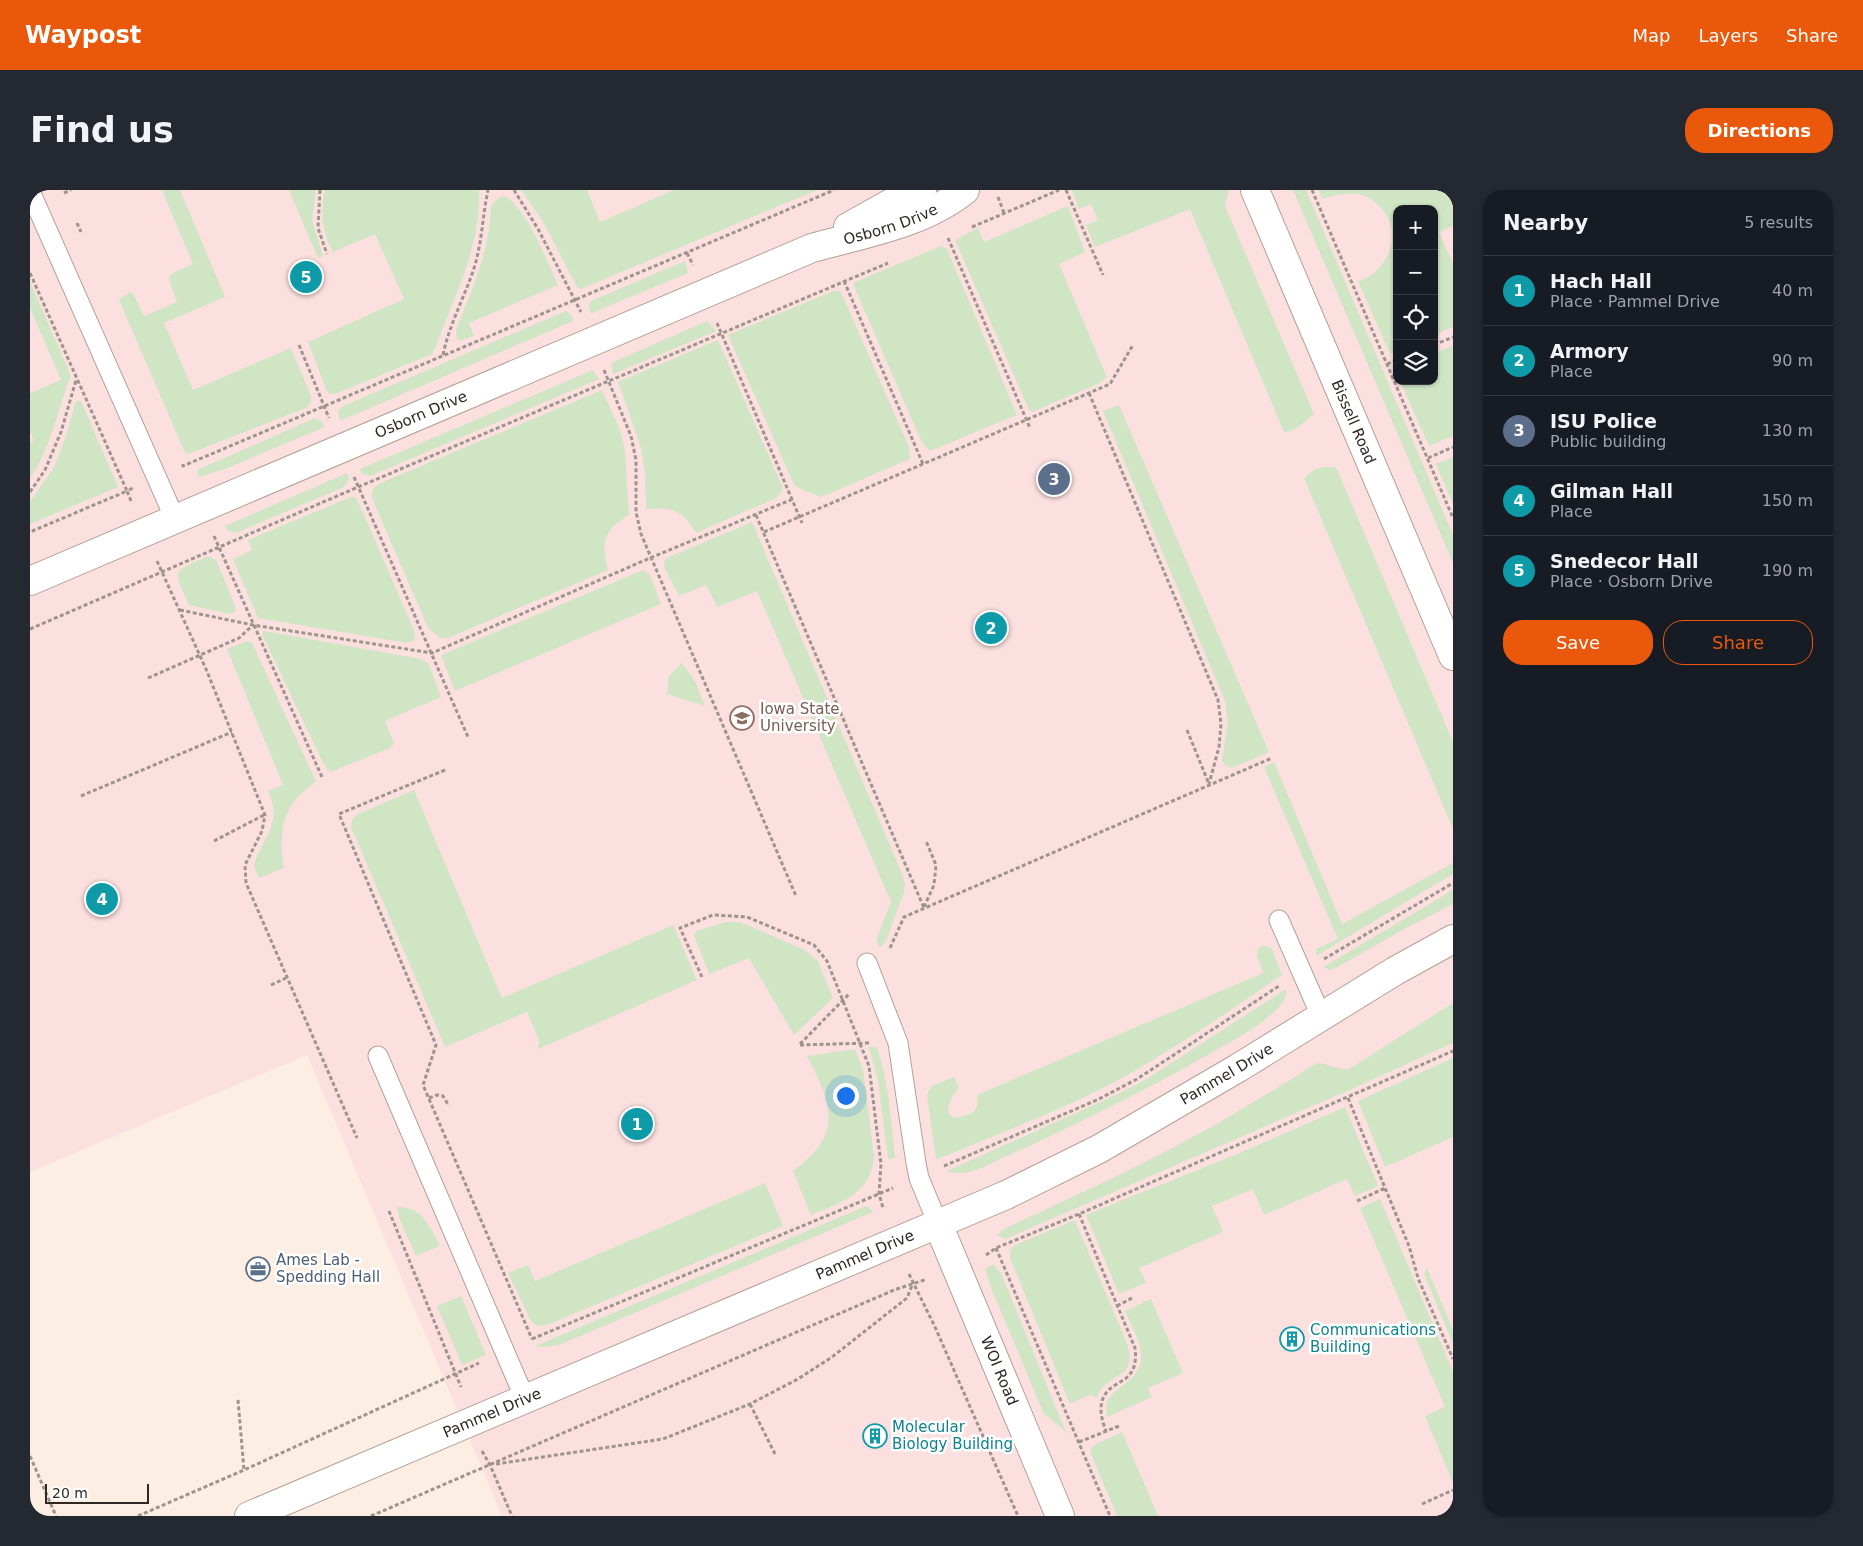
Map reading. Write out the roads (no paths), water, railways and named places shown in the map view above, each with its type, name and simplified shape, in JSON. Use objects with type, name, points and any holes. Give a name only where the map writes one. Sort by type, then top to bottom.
[{"type":"street","name":"Osborn Drive","points":[[30,581],[812,248],[878,210],[922,190]]},
{"type":"street","name":"Osborn Drive","points":[[812,248],[916,218],[944,205],[965,190]]},
{"type":"street","name":"Bissell Road","points":[[1255,190],[1453,656]]},
{"type":"street","name":"Pammel Drive","points":[[249,1516],[1006,1195],[1100,1149],[1238,1068],[1395,970],[1453,939]]},
{"type":"street","name":"WOI Road","points":[[938,1224],[1060,1516]]},
{"type":"lane","points":[[30,191],[175,519]]},
{"type":"lane","points":[[1279,920],[1321,1016]]},
{"type":"lane","points":[[867,963],[898,1043],[919,1178],[938,1224]]},
{"type":"lane","points":[[378,1056],[526,1399]]},
{"type":"place","name":"Snedecor Hall","points":[[306,277]]},
{"type":"place","name":"ISU Police","points":[[1054,479]]},
{"type":"place","name":"Armory","points":[[991,628]]},
{"type":"place","name":"Iowa State University","points":[[742,718]]},
{"type":"place","name":"Gilman Hall","points":[[102,899]]},
{"type":"place","name":"Hach Hall","points":[[637,1124]]},
{"type":"place","name":"Ames Lab - Spedding Hall","points":[[258,1269]]},
{"type":"place","name":"Communications Building","points":[[1292,1339]]},
{"type":"place","name":"Molecular Biology Building","points":[[875,1436]]}]
